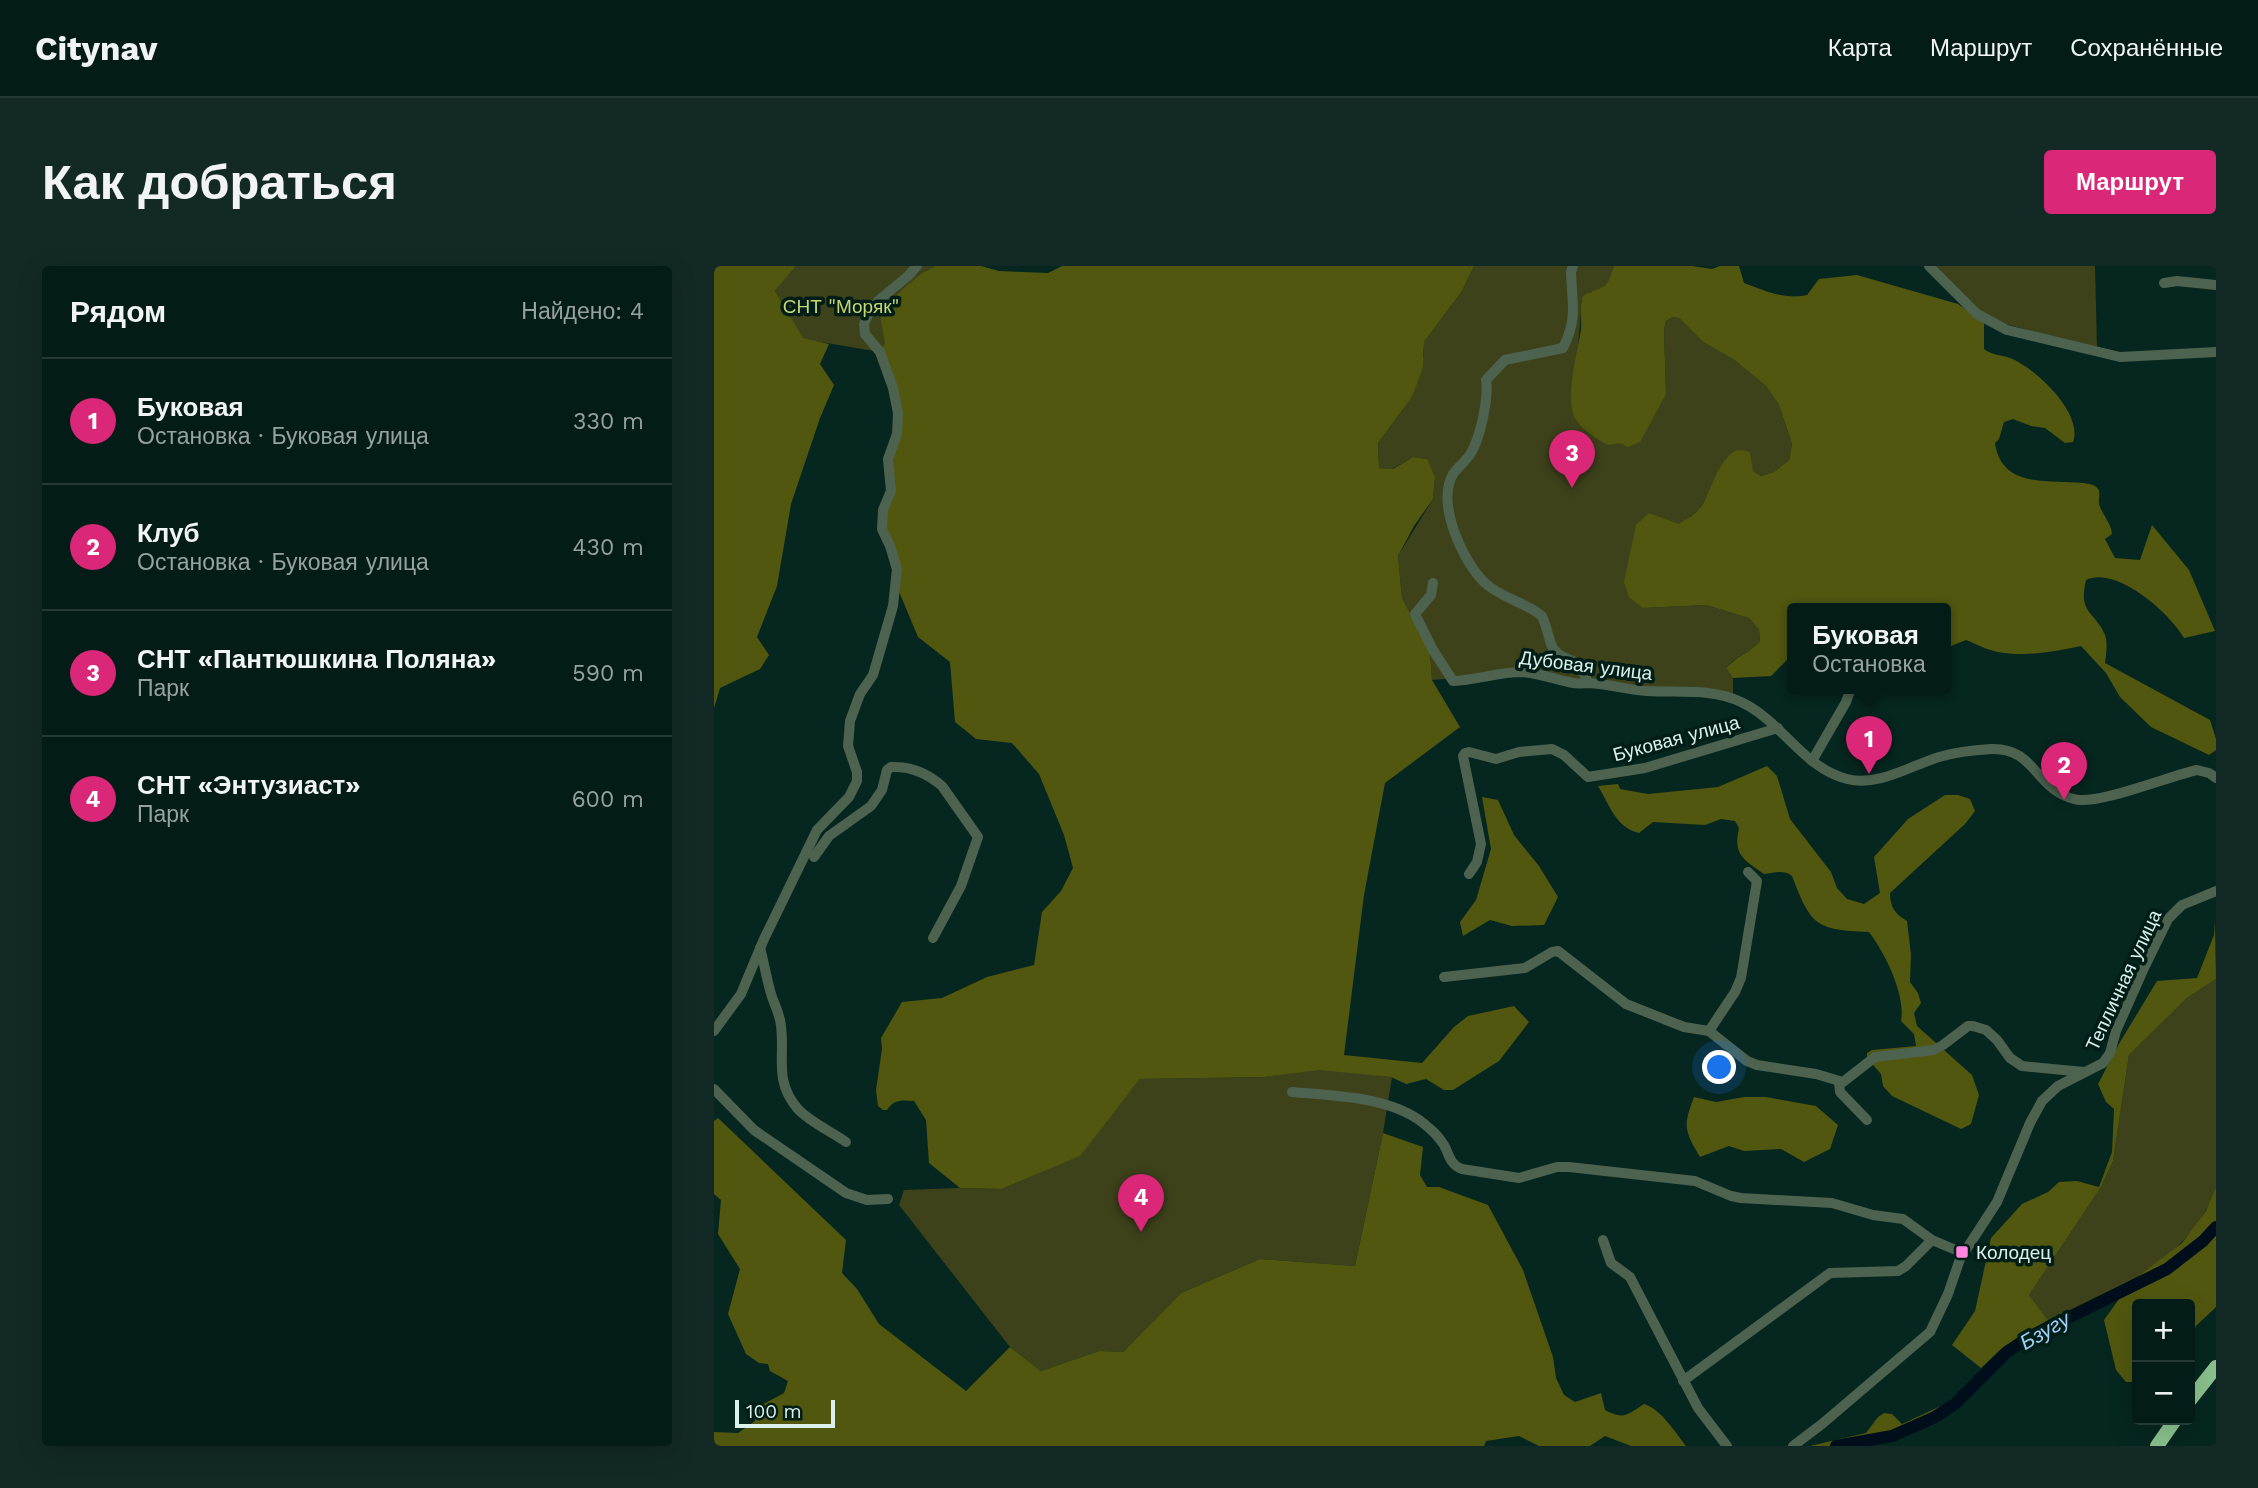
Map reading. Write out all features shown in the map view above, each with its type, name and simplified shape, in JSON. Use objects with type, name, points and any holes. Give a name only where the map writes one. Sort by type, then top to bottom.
[{"type":"highway","points":[[2195,1394],[2216,1367]]},
{"type":"highway","points":[[2157,1446],[2172,1425]]},
{"type":"street","points":[[714,1031],[741,995],[788,886],[817,830],[849,797],[857,781],[857,772],[848,746],[850,720],[860,694],[873,675],[893,606],[897,569],[882,529],[883,510],[891,491],[888,459],[897,434],[898,413],[893,388],[880,352],[865,334],[864,324],[879,300],[917,266]]},
{"type":"street","name":"Дубовая улица","points":[[1573,266],[1571,272],[1574,314],[1572,330],[1563,348],[1504,360],[1486,380],[1488,390],[1478,436],[1469,456],[1453,475],[1448,501],[1459,546],[1471,567],[1494,591],[1542,616],[1553,650],[1580,664],[1588,683]]},
{"type":"street","points":[[1928,266],[1977,314],[2007,330],[2120,356],[2216,352]]},
{"type":"street","points":[[2164,284],[2177,281],[2216,285]]},
{"type":"street","name":"Дубовая улица","points":[[1433,583],[1431,595],[1415,614],[1433,650],[1453,681],[1518,672],[1538,673],[1571,683],[1727,696],[1754,709],[1778,728]]},
{"type":"street","points":[[1812,761],[1848,694]]},
{"type":"street","points":[[1778,728],[1812,761],[1843,778],[1864,781],[1949,754],[1993,749],[2021,755],[2050,787],[2066,797],[2081,801],[2108,796],[2197,770],[2216,778]]},
{"type":"street","name":"Буковая улица","points":[[1469,874],[1477,862],[1481,844],[1463,756],[1465,753],[1496,759],[1519,752],[1552,750],[1564,755],[1588,777],[1645,768],[1778,728]]},
{"type":"street","points":[[814,857],[829,836],[871,806],[882,790],[887,770],[891,767],[922,772],[934,779],[942,786],[978,837],[961,886],[933,938]]},
{"type":"street","points":[[1709,1031],[1741,978],[1757,881],[1748,872]]},
{"type":"street","name":"Тепличная улица","points":[[1793,1446],[1930,1332],[1963,1253],[1997,1202],[2042,1101],[2058,1086],[2100,1066],[2110,1053],[2120,1021],[2168,919],[2182,905],[2216,891]]},
{"type":"street","points":[[760,948],[770,990],[778,1008],[781,1028],[780,1069],[785,1091],[799,1111],[846,1142]]},
{"type":"street","points":[[1444,977],[1525,968],[1558,951],[1626,1004],[1684,1027],[1709,1031],[1747,1061],[1816,1074],[1839,1082],[1847,1080],[1871,1058],[1934,1049],[1968,1026],[1992,1035],[2010,1058],[2022,1066],[2084,1072]]},
{"type":"street","points":[[1839,1082],[1840,1092],[1867,1121]]},
{"type":"street","points":[[714,1089],[754,1130],[846,1193],[867,1200],[888,1199]]},
{"type":"street","points":[[1292,1092],[1354,1098],[1400,1109],[1428,1126],[1446,1147],[1455,1167],[1459,1168],[1519,1178],[1557,1167],[1569,1167],[1695,1181],[1731,1196],[1832,1203],[1873,1215],[1903,1219],[1933,1240],[1963,1253]]},
{"type":"street","points":[[1603,1240],[1611,1263],[1630,1277],[1698,1408],[1727,1446]]},
{"type":"street","points":[[1684,1381],[1829,1273],[1898,1272],[1933,1240]]},
{"type":"green space","points":[[714,266],[796,266],[775,291],[803,338],[829,344],[820,364],[834,385],[791,504],[777,586],[757,637],[769,655],[760,669],[720,688],[714,708]]},
{"type":"green space","name":"СНТ \"Моряк\"","points":[[796,266],[935,266],[927,270],[880,352],[803,339],[775,291]]},
{"type":"green space","points":[[935,266],[981,266],[999,271],[1048,273],[1062,266],[1474,266],[1462,291],[1424,342],[1423,367],[1412,397],[1378,443],[1379,468],[1393,469],[1413,457],[1427,459],[1435,477],[1433,499],[1398,556],[1402,598],[1430,650],[1432,680],[1460,727],[1385,783],[1364,895],[1344,1055],[1422,1063],[1454,1027],[1468,1016],[1514,1006],[1529,1022],[1499,1061],[1453,1090],[1444,1090],[1426,1079],[1406,1084],[1391,1077],[1319,1070],[1264,1077],[1140,1079],[1080,1156],[1002,1189],[960,1188],[929,1163],[926,1120],[914,1101],[895,1102],[887,1110],[878,1106],[876,1090],[881,1038],[902,1002],[942,998],[987,977],[1034,965],[1042,912],[1061,891],[1073,868],[1064,835],[1039,774],[1012,743],[976,739],[955,722],[950,662],[918,637],[895,582],[882,529],[891,491],[889,466],[898,413],[880,352],[885,343],[880,315],[905,288]]},
{"type":"green space","points":[[1474,266],[1614,266],[1611,281],[1603,289],[1590,292],[1581,301],[1572,404],[1666,394],[1664,328],[1666,321],[1673,317],[1679,318],[1703,342],[1733,359],[1766,386],[1779,405],[1792,444],[1789,460],[1774,472],[1761,476],[1727,457],[1700,509],[1679,525],[1649,513],[1643,608],[1706,605],[1749,618],[1759,630],[1760,641],[1726,668],[1733,678],[1733,698],[1572,684],[1539,671],[1432,680],[1430,650],[1402,598],[1398,556],[1433,499],[1435,477],[1426,459],[1413,457],[1392,469],[1379,468],[1378,443],[1412,397],[1424,355],[1424,342],[1462,291]]},
{"type":"green space","points":[[1614,266],[1692,266],[1712,269],[1739,266],[1744,283],[1775,294],[1799,296],[1807,295],[1819,279],[1857,275],[1958,304],[1984,322],[1984,349],[2010,358],[2032,371],[2064,405],[2074,430],[2073,442],[2065,443],[2045,428],[2013,419],[2004,422],[1999,439],[1995,443],[1999,458],[2006,468],[2028,479],[2095,486],[2099,492],[2100,508],[2112,534],[2105,539],[2115,558],[2140,560],[2152,525],[2189,570],[2215,631],[2184,638],[2155,605],[2141,594],[2112,579],[2098,577],[2086,580],[2084,599],[2088,611],[2105,635],[2105,663],[2210,720],[2216,739],[2216,750],[2209,755],[2151,727],[2120,697],[2106,673],[2081,646],[2019,654],[1994,651],[1966,640],[1951,646],[1951,603],[1787,603],[1787,660],[1771,676],[1733,678],[1726,668],[1760,641],[1759,630],[1749,618],[1706,605],[1643,608],[1629,597],[1624,582],[1636,525],[1649,513],[1679,524],[1694,514],[1701,507],[1720,468],[1733,452],[1741,450],[1750,453],[1753,471],[1761,476],[1774,472],[1789,460],[1792,444],[1779,405],[1766,386],[1733,359],[1703,342],[1679,318],[1673,317],[1666,321],[1664,329],[1666,394],[1640,442],[1628,447],[1619,443],[1608,445],[1583,428],[1573,413],[1571,402],[1581,329],[1582,300],[1583,296],[1604,287]]},
{"type":"green space","points":[[1934,266],[2095,266],[2097,348],[2009,325],[1979,311]]},
{"type":"green space","points":[[1767,766],[1777,776],[1790,819],[1831,872],[1837,888],[1847,899],[1864,904],[1880,893],[1874,857],[1908,819],[1945,795],[1970,799],[1975,811],[1965,824],[1890,893],[1894,910],[1907,921],[1911,955],[1910,982],[1921,1003],[1914,1013],[1917,1026],[1972,1075],[1979,1095],[1971,1124],[1961,1129],[1892,1096],[1883,1086],[1881,1074],[1867,1058],[1867,1053],[1872,1050],[1916,1046],[1914,1034],[1901,1021],[1900,999],[1893,975],[1869,932],[1837,929],[1817,922],[1804,905],[1792,876],[1782,872],[1764,874],[1741,856],[1737,844],[1739,828],[1735,821],[1721,819],[1705,825],[1653,822],[1639,833],[1619,821],[1598,786],[1618,784],[1620,789],[1648,794],[1718,787]]},
{"type":"green space","points":[[1482,797],[1498,800],[1514,835],[1539,866],[1558,897],[1544,925],[1512,926],[1490,920],[1463,936],[1460,922],[1476,900],[1491,849]]},
{"type":"green space","points":[[2215,922],[2216,979],[2187,998],[2129,1055],[2113,1161],[2101,1187],[2029,1295],[2048,1320],[2002,1348],[1981,1368],[1952,1345],[1975,1311],[1991,1238],[2022,1204],[2048,1192],[2059,1182],[2077,1181],[2099,1187],[2112,1152],[2114,1109],[2106,1102],[2098,1084],[2157,981],[2197,978],[2214,935]]},
{"type":"green space","points":[[2216,979],[2216,1187],[2208,1206],[2191,1232],[2156,1264],[2114,1290],[2048,1320],[2029,1295],[2101,1187],[2113,1161],[2129,1055],[2187,998]]},
{"type":"green space","points":[[1319,1069],[1392,1077],[1355,1266],[1260,1259],[1181,1293],[1123,1352],[1099,1351],[1041,1371],[1010,1347],[899,1205],[904,1190],[1002,1189],[1079,1156],[1140,1079],[1264,1077]]},
{"type":"green space","points":[[1694,1097],[1716,1102],[1744,1097],[1766,1097],[1816,1106],[1838,1125],[1830,1149],[1804,1162],[1781,1149],[1744,1151],[1729,1146],[1700,1157],[1687,1128]]},
{"type":"green space","points":[[718,1118],[846,1240],[842,1273],[857,1289],[879,1324],[966,1391],[1010,1347],[1041,1371],[1099,1351],[1123,1352],[1181,1293],[1260,1259],[1355,1266],[1383,1133],[1423,1147],[1420,1175],[1427,1187],[1439,1187],[1488,1205],[1523,1270],[1553,1357],[1556,1378],[1564,1395],[1575,1402],[1601,1393],[1605,1410],[1617,1415],[1629,1413],[1644,1404],[1662,1416],[1686,1446],[1631,1446],[1605,1436],[1590,1446],[1539,1446],[1519,1436],[1486,1441],[1484,1446],[714,1446],[714,1432],[738,1433],[755,1421],[756,1408],[784,1393],[788,1381],[770,1371],[768,1364],[759,1363],[746,1354],[728,1314],[740,1269],[718,1234],[721,1200],[714,1194],[714,1121]]},
{"type":"green space","points":[[2216,1187],[2216,1307],[2195,1328],[2195,1299],[2132,1299],[2132,1382],[2126,1382],[2116,1370],[2104,1320],[2132,1281],[2182,1243],[2206,1211]]},
{"type":"green space","points":[[1957,1395],[1905,1435],[1868,1446],[1810,1446],[1866,1433],[1884,1413],[1892,1414],[1902,1424],[1943,1405]]},
{"type":"waterway","name":"Бзугу","points":[[1836,1446],[1892,1436],[1935,1417],[1956,1403],[2007,1352],[2029,1337],[2167,1269],[2203,1241],[2216,1227]]},
{"type":"place","name":"СНТ «Пантюшкина Поляна»","points":[[1572,488]]},
{"type":"place","name":"Буковая","points":[[1869,774]]},
{"type":"place","name":"Клуб","points":[[2064,800]]},
{"type":"place","name":"СНТ «Энтузиаст»","points":[[1141,1232]]},
{"type":"place","name":"Колодец","points":[[1962,1252]]}]
